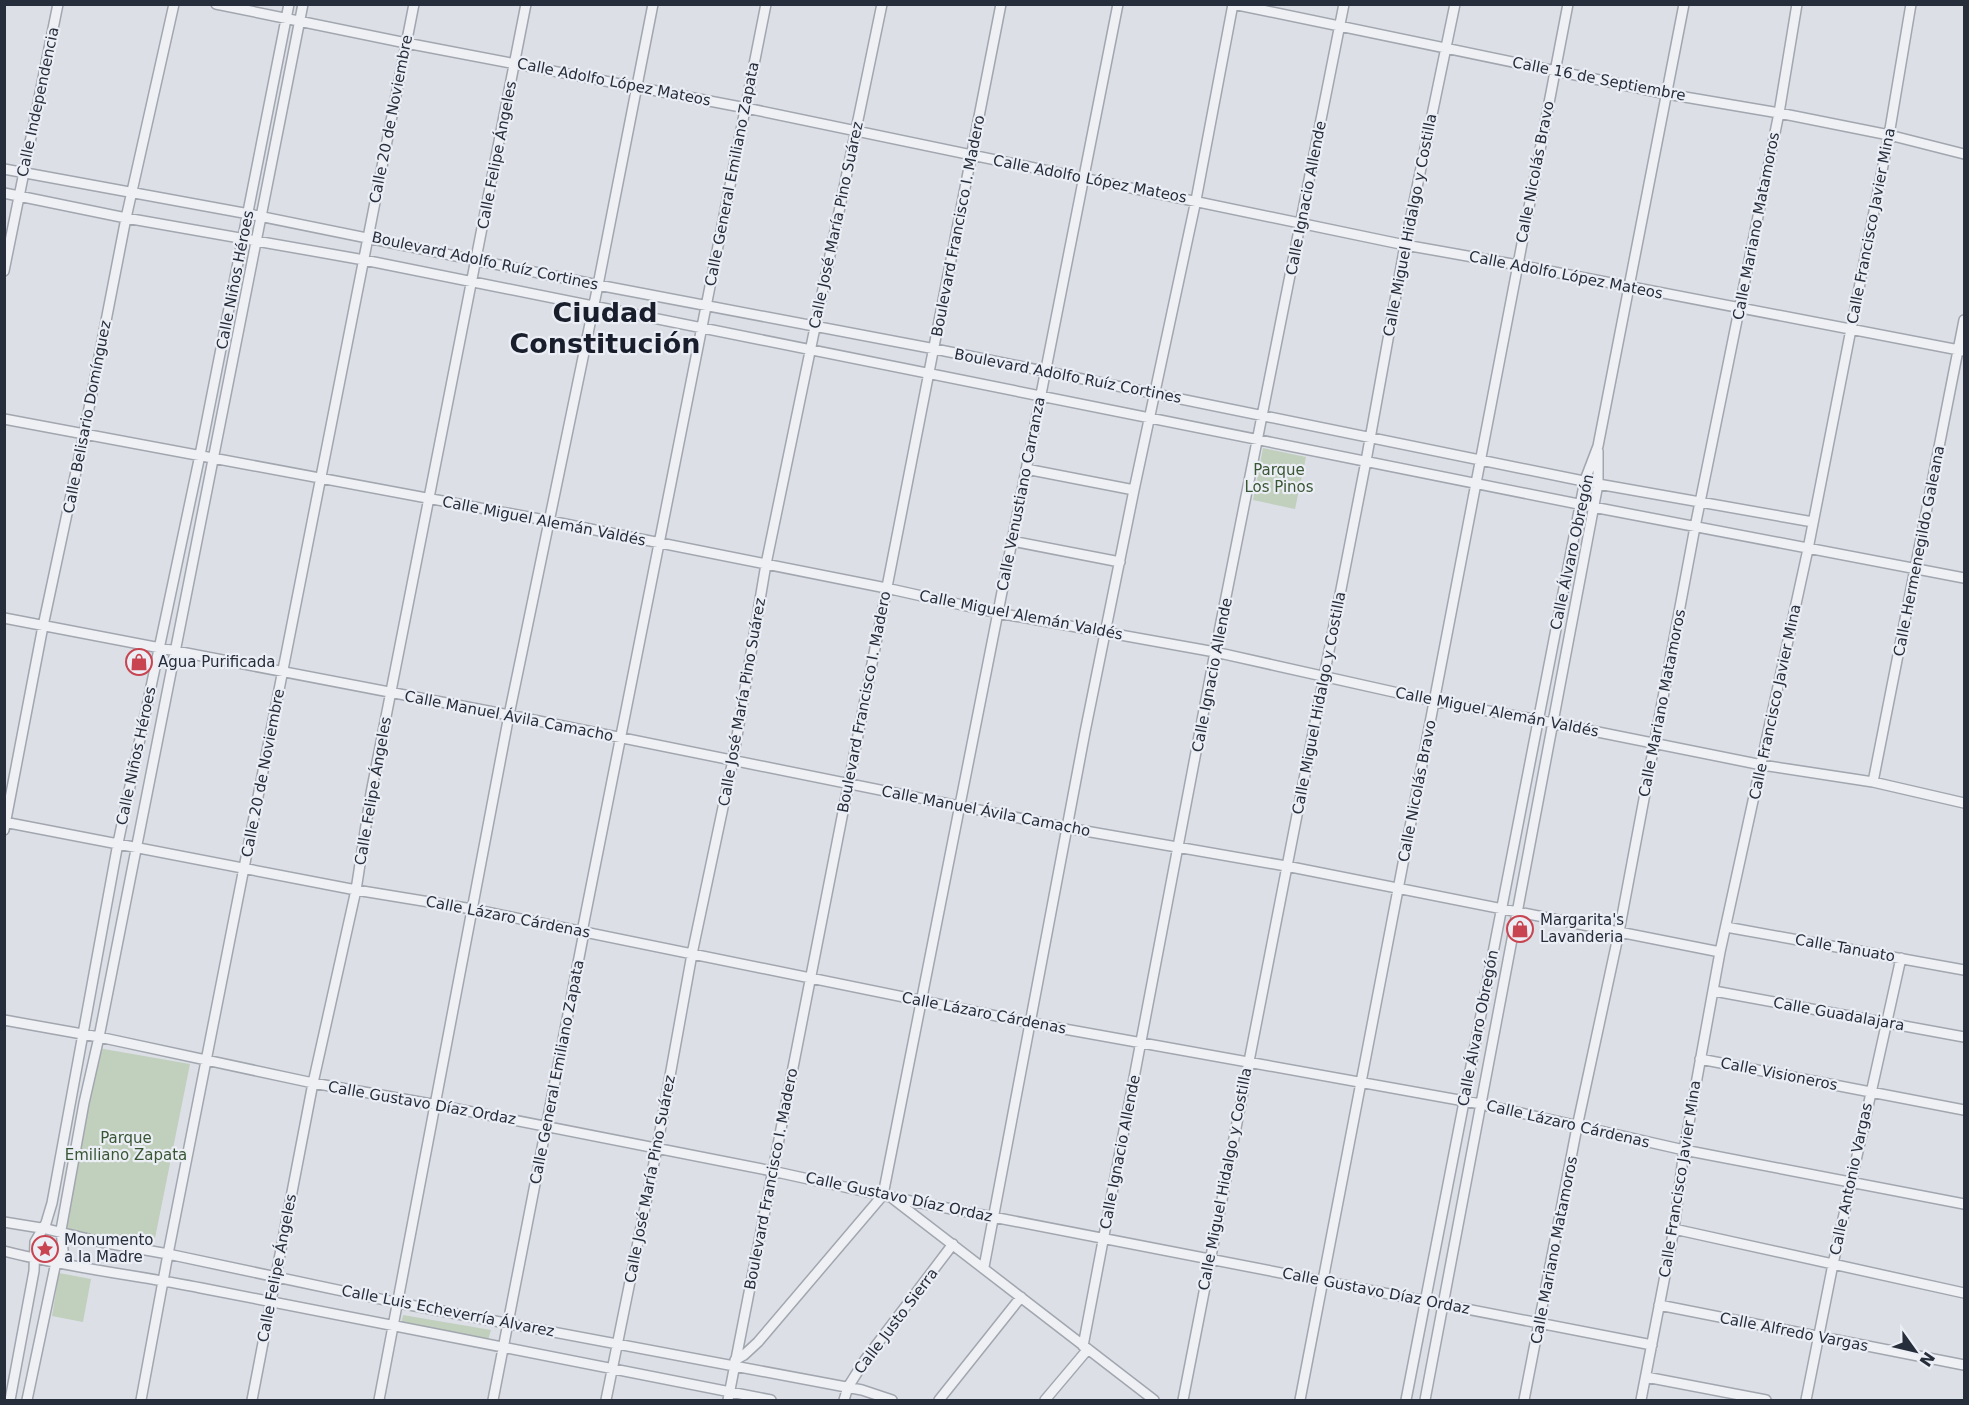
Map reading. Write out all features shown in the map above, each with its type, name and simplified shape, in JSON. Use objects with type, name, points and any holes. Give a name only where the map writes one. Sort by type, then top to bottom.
[{"type":"street","name":"Calle Independencia","points":[[4,271],[58,4]]},
{"type":"street","name":"Calle Belisario Domínguez","points":[[5,825],[126,218],[174,4]]},
{"type":"street","name":"Calle Adolfo López Mateos","points":[[216,4],[746,108],[1405,245],[1962,351]]},
{"type":"street","name":"Calle Niños Héroes","points":[[10,1401],[32,1281],[34,1242],[44,1229],[52,1203],[118,843],[200,455],[289,4]]},
{"type":"street","name":"Calle Niños Héroes","points":[[27,1401],[56,1262],[63,1250],[61,1233],[84,1103],[137,847],[303,4]]},
{"type":"street","name":"Calle 20 de Noviembre","points":[[141,1401],[414,4]]},
{"type":"street","name":"Calle Felipe Ángeles","points":[[252,1401],[313,1083],[356,890],[370,793],[473,282],[526,4]]},
{"type":"street","points":[[379,1401],[509,716],[653,4]]},
{"type":"street","name":"Calle General Emiliano Zapata","points":[[493,1401],[584,932],[582,932],[766,4]]},
{"type":"street","name":"Calle José María Pino Suárez","points":[[606,1401],[657,1148],[692,954],[733,760],[766,564],[882,4]]},
{"type":"street","name":"Boulevard Francisco I. Madero","points":[[729,1396],[1001,4]]},
{"type":"street","name":"Calle Venustiano Carranza","points":[[887,1196],[921,1001],[1118,4]]},
{"type":"street","name":"Calle Ignacio Allende","points":[[1085,1347],[1103,1238],[1215,652],[1344,4]]},
{"type":"street","name":"Calle Miguel Hidalgo y Costilla","points":[[1183,1401],[1366,460],[1405,245],[1455,4]]},
{"type":"street","name":"Calle Nicolás Bravo","points":[[1300,1401],[1568,4]]},
{"type":"street","name":"Calle Álvaro Obregón","points":[[1406,1401],[1580,504],[1585,480],[1598,446],[1684,4]]},
{"type":"street","name":"Calle Mariano Matamoros","points":[[1524,1401],[1619,932],[1695,527],[1779,112],[1797,4]]},
{"type":"street","name":"Calle Francisco Javier Mina","points":[[1641,1401],[1674,1229],[1684,1150],[1720,952],[1808,549],[1889,135],[1911,4]]},
{"type":"street","points":[[984,1267],[992,1216],[1134,490],[1196,200],[1233,5]]},
{"type":"street","name":"Calle 16 de Septiembre","points":[[1233,5],[1667,94],[1779,112],[1965,154]]},
{"type":"street","name":"Boulevard Adolfo Ruíz Cortines","points":[[4,169],[260,216],[598,285],[935,349],[1598,484],[1813,522]]},
{"type":"street","name":"Boulevard Adolfo Ruíz Cortines","points":[[4,193],[126,218],[364,260],[1593,507],[1965,578]]},
{"type":"street","name":"Calle Hermenegildo Galeana","points":[[1872,782],[1962,351],[1965,320]]},
{"type":"street","name":"Calle Miguel Alemán Valdés","points":[[4,419],[550,521],[886,588],[998,613],[1215,652],[1434,701],[1762,765],[1872,782],[1965,803]]},
{"type":"street","name":"Calle Álvaro Obregón","points":[[1425,1401],[1598,484],[1598,446]]},
{"type":"street","points":[[1026,469],[1134,490]]},
{"type":"street","points":[[1012,541],[1120,562]]},
{"type":"street","name":"Calle Manuel Ávila Camacho","points":[[4,618],[733,760],[1068,828],[1286,866],[1720,952]]},
{"type":"street","name":"Calle Lázaro Cárdenas","points":[[5,825],[118,843],[356,890],[472,909],[1031,1023],[1481,1104],[1684,1150],[1965,1204]]},
{"type":"street","name":"Calle Tanuato","points":[[1726,927],[1965,970]]},
{"type":"street","name":"Calle Antonio Vargas","points":[[1806,1401],[1833,1264],[1900,958]]},
{"type":"street","name":"Calle Guadalajara","points":[[1714,991],[1965,1037]]},
{"type":"street","name":"Calle Gustavo Díaz Ordaz","points":[[4,1020],[99,1037],[313,1083],[546,1126],[887,1196],[1652,1345]]},
{"type":"street","name":"Calle Visioneros","points":[[1700,1059],[1965,1110]]},
{"type":"street","points":[[734,1363],[758,1342],[887,1196],[984,1267],[1153,1400]]},
{"type":"street","name":"Calle Luis Echeverría Álvarez","points":[[4,1222],[399,1303],[734,1363],[878,1394],[892,1401]]},
{"type":"street","points":[[1674,1229],[1965,1293]]},
{"type":"street","name":"Calle Justo Sierra","points":[[844,1401],[848,1387],[865,1360],[953,1244]]},
{"type":"street","name":"Calle Luis Echeverría Álvarez","points":[[4,1251],[612,1367],[729,1396],[771,1401]]},
{"type":"street","points":[[939,1401],[1021,1297]]},
{"type":"street","name":"Calle Alfredo Vargas","points":[[1659,1305],[1965,1365]]},
{"type":"street","points":[[1045,1401],[1085,1347]]},
{"type":"street","points":[[1646,1377],[1766,1401]]},
{"type":"green space","name":"Parque Los Pinos","points":[[1263,448],[1306,457],[1295,509],[1253,500]]},
{"type":"green space","name":"Parque Emiliano Zapata","points":[[98,1048],[190,1064],[153,1248],[63,1229]]},
{"type":"green space","points":[[59,1273],[91,1279],[83,1322],[52,1316]]},
{"type":"green space","points":[[403,1315],[491,1330],[488,1340],[401,1325]]},
{"type":"place","name":"Agua Purificada","points":[[139,662]]},
{"type":"place","name":"Margarita's Lavanderia","points":[[1520,929]]},
{"type":"place","name":"Monumento a la Madre","points":[[45,1249]]},
{"type":"district","name":"Ciudad Constitución","points":[[605,328]]}]
